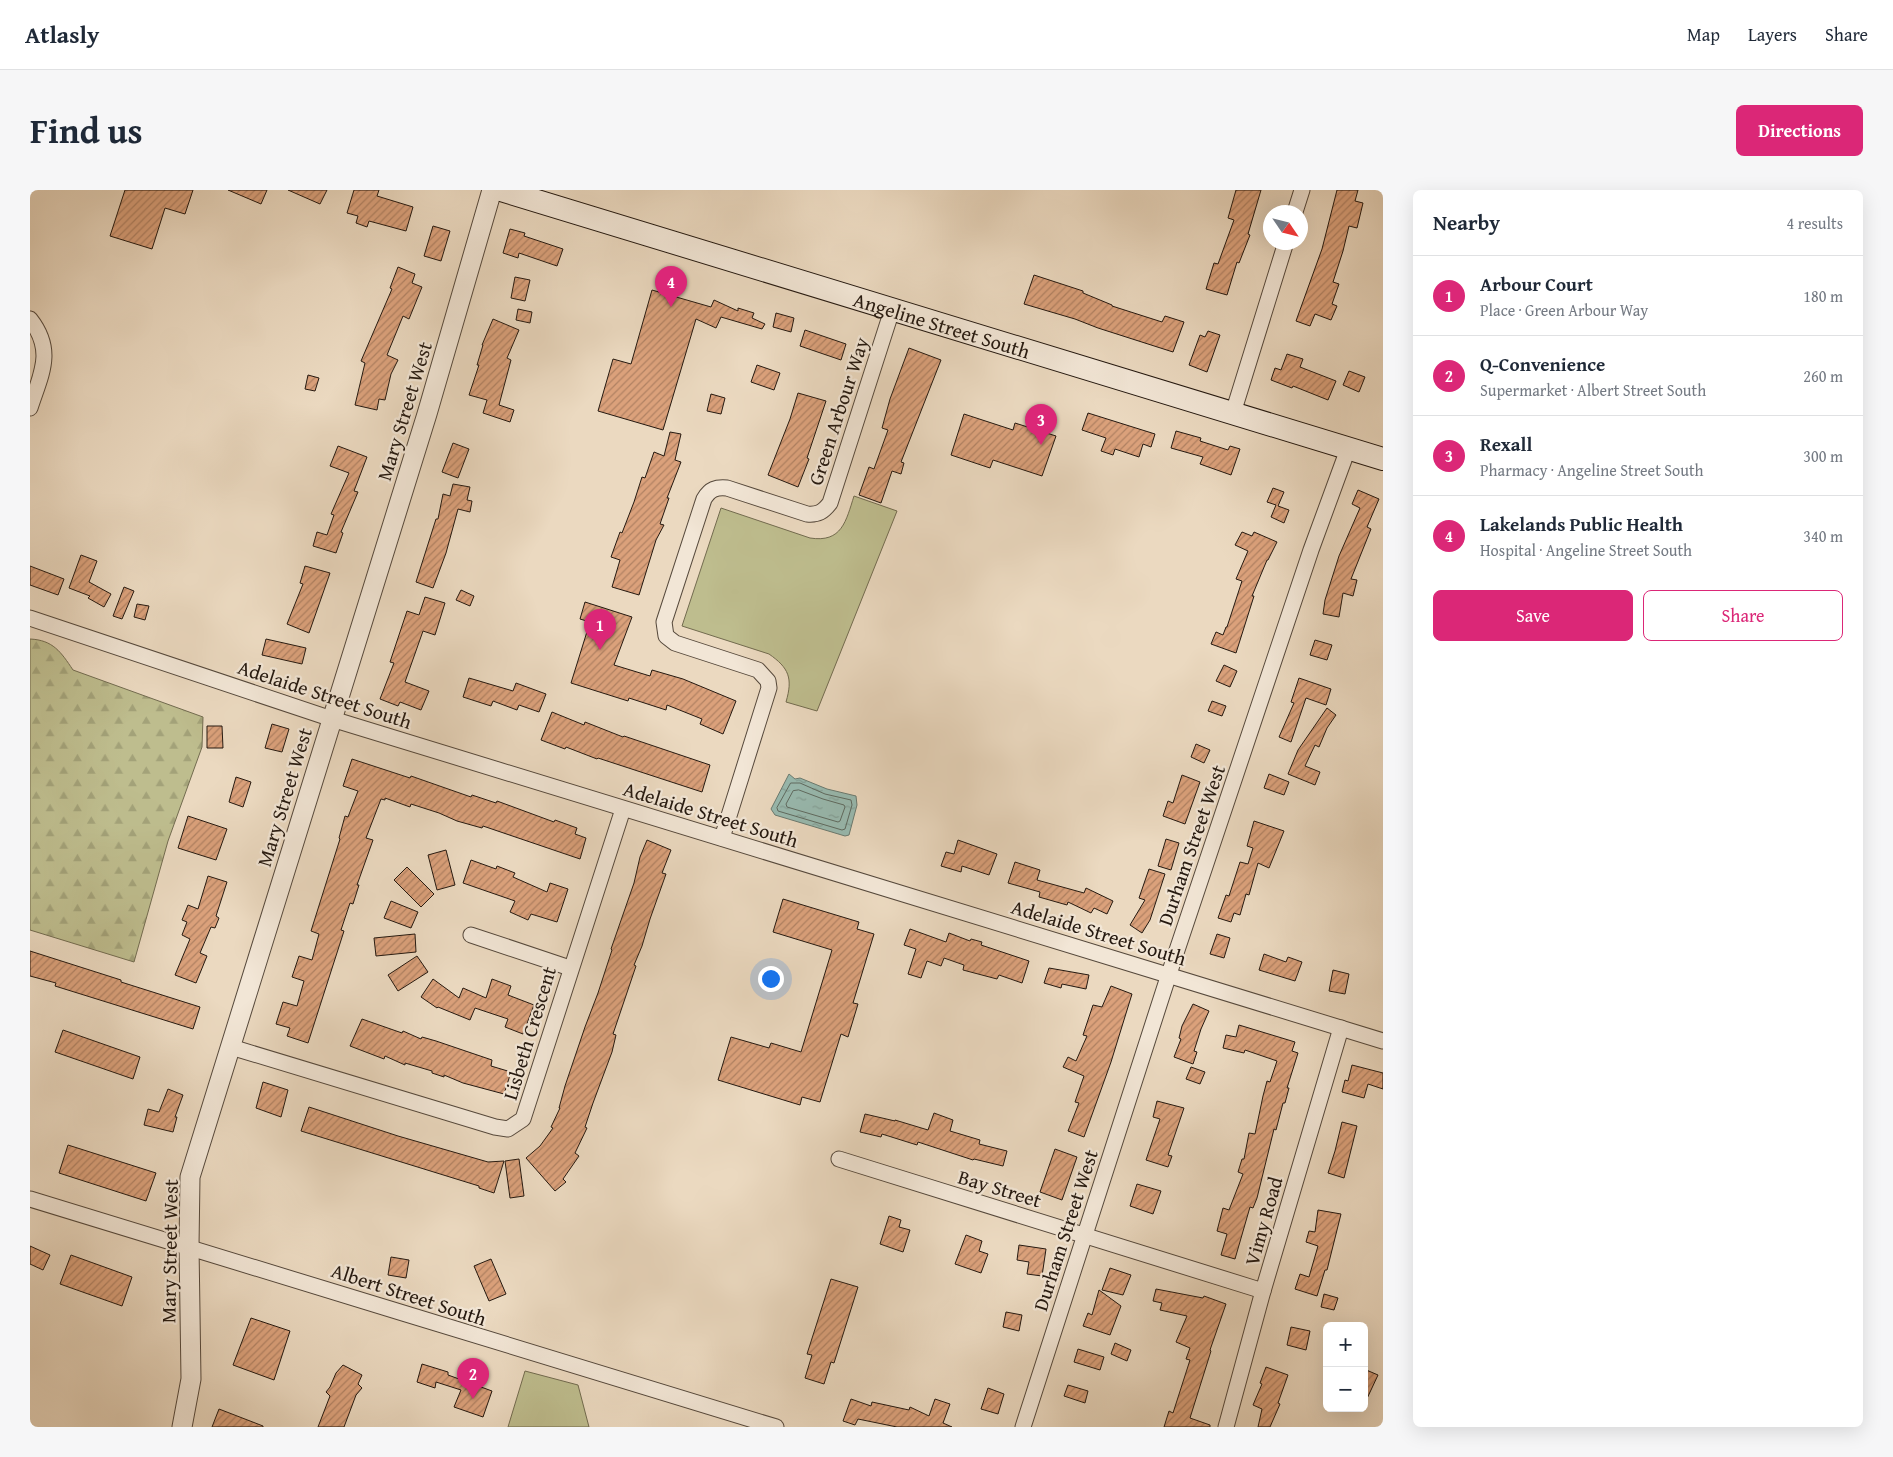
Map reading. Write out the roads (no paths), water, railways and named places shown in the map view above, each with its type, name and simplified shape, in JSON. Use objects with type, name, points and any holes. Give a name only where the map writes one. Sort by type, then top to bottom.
[{"type":"main road","name":"Angeline Street South","points":[[502,190],[1383,459]]},
{"type":"street","name":"Mary Street West","points":[[182,1427],[191,1379],[188,1246],[190,1177],[427,414],[492,190]]},
{"type":"street","points":[[1297,205],[1302,190]]},
{"type":"street","points":[[1233,413],[1284,250]]},
{"type":"street","name":"Green Arbour Way","points":[[722,838],[769,688],[768,681],[758,670],[675,643],[666,636],[664,622],[694,528],[704,499],[709,491],[718,487],[727,488],[807,514],[816,515],[824,510],[830,503],[892,310]]},
{"type":"street","points":[[30,319],[38,329],[43,340],[46,361],[30,408]]},
{"type":"street","name":"Durham Street West","points":[[1023,1427],[1169,974],[1308,559],[1348,449]]},
{"type":"street","name":"Adelaide Street South","points":[[30,618],[332,719],[1383,1041]]},
{"type":"street","name":"Lisbeth Crescent","points":[[231,1047],[508,1129],[523,1119],[570,968],[623,809]]},
{"type":"street","points":[[471,935],[570,968]]},
{"type":"street","name":"Vimy Road","points":[[1226,1427],[1263,1291],[1341,1028]]},
{"type":"street","name":"Bay Street","points":[[839,1159],[1263,1291]]},
{"type":"street","name":"Albert Street South","points":[[30,1199],[188,1246],[564,1364],[776,1427]]},
{"type":"water","points":[[789,774],[795,779],[800,778],[827,789],[856,796],[857,805],[849,835],[845,836],[775,815],[771,809]]},
{"type":"place","name":"Lakelands Public Health","points":[[671,307]]},
{"type":"place","name":"Rexall","points":[[1041,445]]},
{"type":"place","name":"Arbour Court","points":[[600,650]]},
{"type":"place","name":"Q-Convenience","points":[[473,1399]]}]
